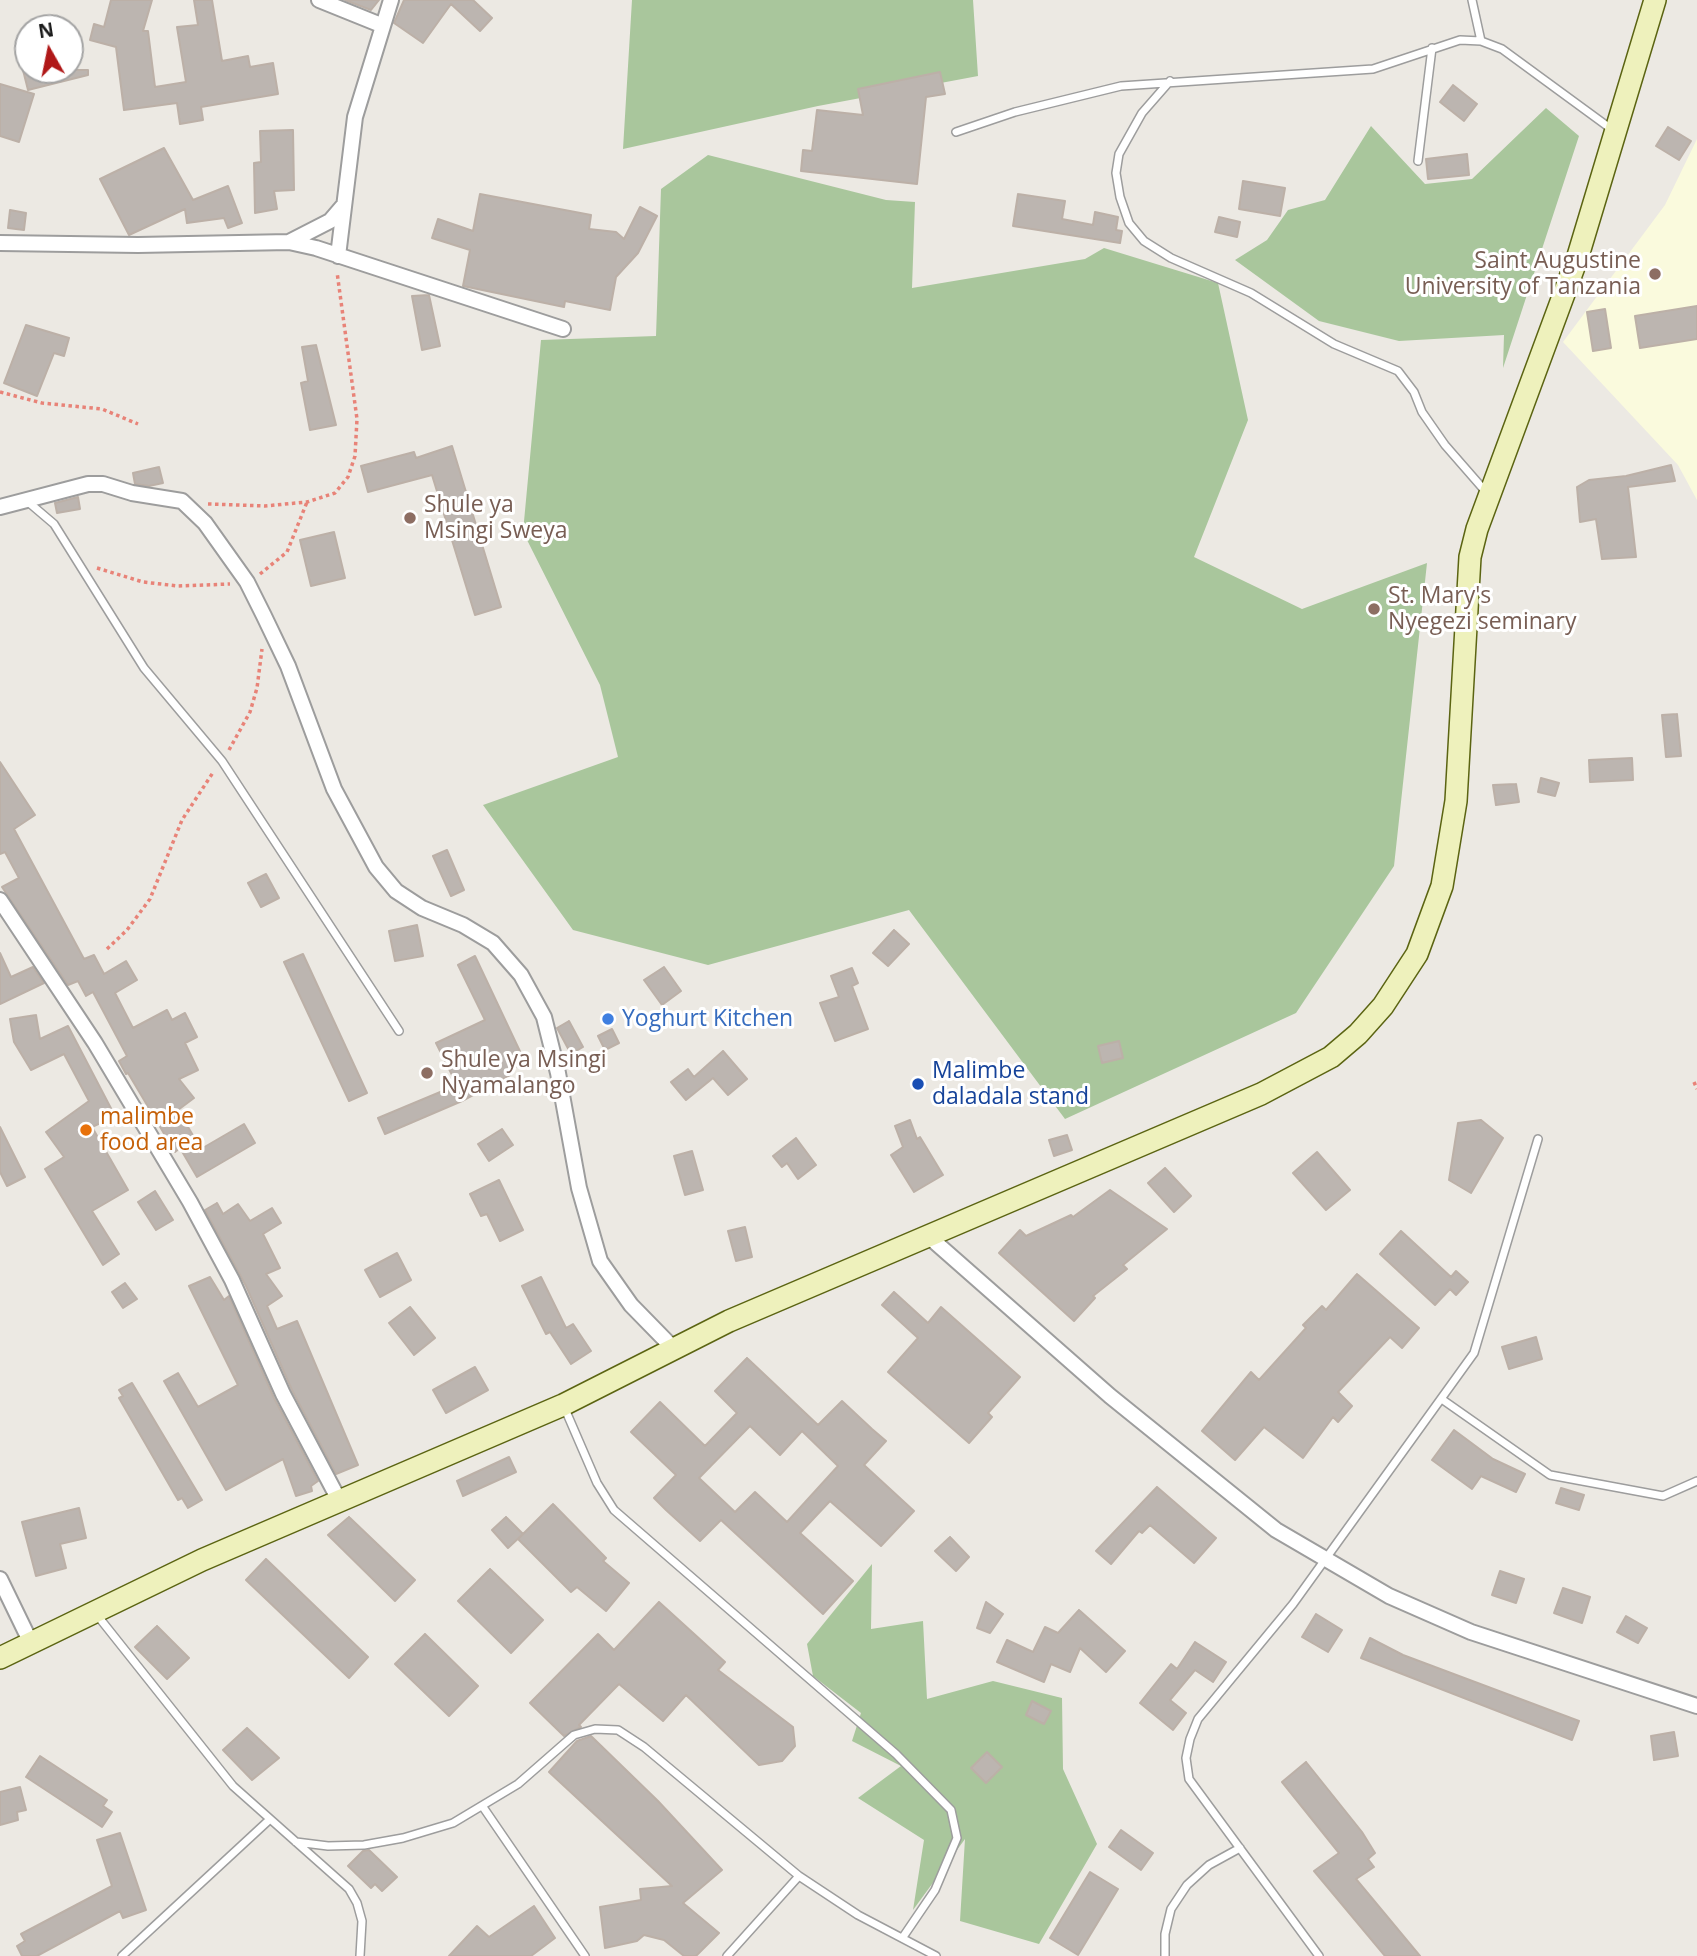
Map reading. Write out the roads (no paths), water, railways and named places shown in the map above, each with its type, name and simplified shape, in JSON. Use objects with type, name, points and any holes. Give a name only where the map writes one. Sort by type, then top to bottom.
[{"type":"main road","points":[[0,1658],[202,1560],[563,1405],[674,1349],[927,1235],[1261,1094],[1331,1057],[1358,1034],[1383,1006],[1417,954],[1443,886],[1456,801],[1470,557],[1578,256],[1655,0]]},
{"type":"street","points":[[319,0],[381,24]]},
{"type":"street","points":[[338,256],[355,117],[381,24],[391,0]]},
{"type":"street","points":[[289,242],[330,220],[343,206]]},
{"type":"street","points":[[0,243],[138,246],[289,242],[563,329]]},
{"type":"street","points":[[0,507],[88,484],[103,484],[132,493],[182,501],[205,523],[247,582],[264,616],[288,666],[334,789],[376,867],[396,891],[422,908],[463,925],[492,943],[521,975],[533,996],[544,1017],[556,1062],[579,1188],[600,1261],[631,1305],[674,1349]]},
{"type":"street","points":[[0,900],[95,1043],[190,1202],[232,1280],[284,1394],[338,1500]]},
{"type":"street","points":[[927,1235],[1223,1489],[1276,1530],[1325,1560],[1390,1596],[1471,1632],[1697,1706]]},
{"type":"street","points":[[0,1580],[31,1643]]},
{"type":"lane","points":[[1472,0],[1481,41]]},
{"type":"lane","points":[[956,132],[1015,111],[1121,86],[1373,69],[1461,40],[1481,41],[1502,49],[1614,132]]},
{"type":"lane","points":[[1418,161],[1432,48]]},
{"type":"lane","points":[[1171,81],[1142,113],[1119,154],[1116,173],[1120,197],[1129,223],[1144,242],[1171,258],[1251,293],[1334,344],[1398,371],[1415,392],[1422,412],[1445,445],[1490,496]]},
{"type":"lane","points":[[26,501],[54,524],[144,668],[222,761],[399,1031]]},
{"type":"lane","points":[[1319,1956],[1189,1779],[1186,1758],[1190,1739],[1198,1719],[1325,1560],[1443,1400],[1474,1353],[1538,1139]]},
{"type":"lane","points":[[1443,1400],[1550,1475],[1663,1496],[1697,1481]]},
{"type":"lane","points":[[563,1405],[597,1483],[614,1510],[896,1754],[951,1810],[957,1838],[936,1890],[903,1937]]},
{"type":"lane","points":[[95,1612],[196,1743],[268,1821],[330,1871],[357,1903],[362,1921],[360,1956]]},
{"type":"lane","points":[[296,1842],[328,1846],[364,1845],[403,1839],[453,1823],[484,1807],[518,1784],[574,1735],[595,1729],[618,1730],[645,1747],[799,1876],[858,1915],[936,1956]]},
{"type":"lane","points":[[484,1807],[585,1956]]},
{"type":"lane","points":[[122,1956],[268,1821]]},
{"type":"lane","points":[[1165,1956],[1165,1934],[1171,1909],[1187,1885],[1209,1865],[1240,1848]]},
{"type":"lane","points":[[727,1956],[799,1876]]},
{"type":"place","name":"Saint Augustine University of Tanzania","points":[[1655,274]]},
{"type":"place","name":"Shule ya Msingi Sweya","points":[[410,518]]},
{"type":"place","name":"St. Mary's Nyegezi seminary","points":[[1374,609]]},
{"type":"place","name":"Yoghurt Kitchen","points":[[608,1019]]},
{"type":"place","name":"Shule ya Msingi Nyamalango","points":[[427,1073]]},
{"type":"place","name":"Malimbe daladala stand","points":[[918,1084]]},
{"type":"place","name":"malimbe food area","points":[[86,1130]]}]
